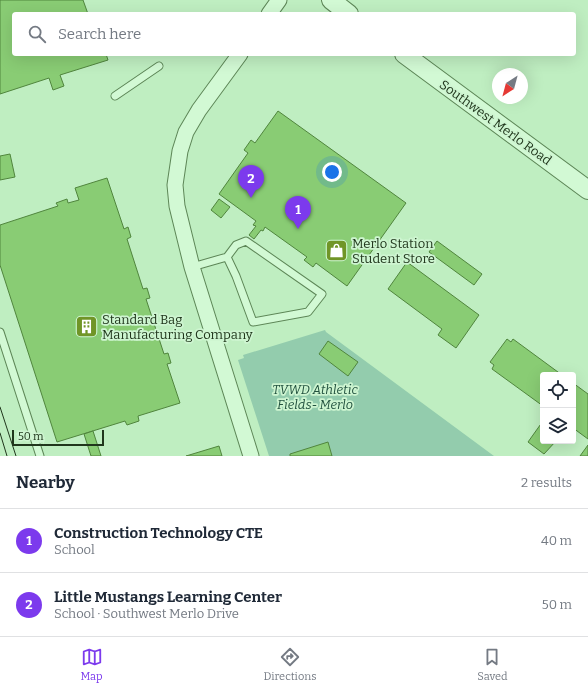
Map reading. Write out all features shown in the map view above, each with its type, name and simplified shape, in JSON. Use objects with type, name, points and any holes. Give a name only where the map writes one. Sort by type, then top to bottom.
[{"type":"street","points":[[270,12],[279,0]]},
{"type":"street","points":[[330,0],[347,12]]},
{"type":"street","points":[[239,56],[199,110],[186,132],[180,151],[175,185],[178,213],[192,267],[252,456]]},
{"type":"street","name":"Southwest Merlo Road","points":[[407,56],[588,190]]},
{"type":"lane","points":[[115,96],[159,66]]},
{"type":"lane","points":[[192,267],[227,257],[236,245],[246,242],[322,294],[308,312],[253,322],[227,257]]},
{"type":"lane","points":[[0,332],[40,456]]},
{"type":"green space","name":"TVWD Athletic Fields- Merlo","points":[[325,330],[494,456],[269,456],[238,360],[244,358],[243,355]]},
{"type":"building","points":[[0,0],[83,0],[87,12],[12,12],[12,56],[107,56],[108,60],[60,75],[64,86],[53,90],[49,78],[0,94]]},
{"type":"building","points":[[278,111],[406,203],[347,286],[316,263],[313,267],[304,260],[307,257],[265,227],[263,231],[261,230],[254,239],[249,235],[256,226],[253,225],[256,221],[219,194],[248,153],[244,150],[251,140],[255,143]]},
{"type":"building","points":[[10,154],[15,177],[0,180],[0,156]]},
{"type":"building","name":"Standard Bag Manufacturing Company","points":[[107,178],[124,229],[128,227],[131,237],[127,239],[143,289],[147,288],[150,298],[146,299],[164,354],[168,353],[171,363],[167,364],[180,403],[138,416],[139,421],[127,425],[125,421],[57,442],[0,265],[0,225],[58,206],[56,203],[67,199],[68,203],[79,200],[75,188]]},
{"type":"building","points":[[219,199],[230,207],[221,218],[211,210]]},
{"type":"building","points":[[437,241],[482,274],[474,285],[429,252]]},
{"type":"building","points":[[407,262],[479,315],[456,348],[438,335],[442,329],[388,289]]},
{"type":"building","points":[[507,339],[511,342],[513,339],[558,372],[540,372],[540,404],[492,369],[494,365],[490,362]]},
{"type":"building","points":[[328,341],[358,362],[348,376],[319,354]]},
{"type":"building","points":[[576,385],[588,394],[588,439],[576,430]]},
{"type":"building","points":[[540,425],[540,444],[553,444],[544,454],[528,442]]},
{"type":"building","points":[[93,431],[101,456],[91,456],[84,434]]},
{"type":"building","points":[[328,442],[332,456],[290,456],[290,454]]},
{"type":"building","points":[[588,445],[588,456],[580,456]]},
{"type":"building","points":[[219,446],[222,456],[186,456]]},
{"type":"tram line","points":[[0,407],[16,456]]},
{"type":"tram line","points":[[0,433],[7,456]]},
{"type":"place","name":"Little Mustangs Learning Center","points":[[251,198]]},
{"type":"place","name":"Construction Technology CTE","points":[[298,229]]},
{"type":"place","name":"Merlo Station Student Store","points":[[336,250]]},
{"type":"place","name":"Standard Bag Manufacturing Company","points":[[87,326]]}]
